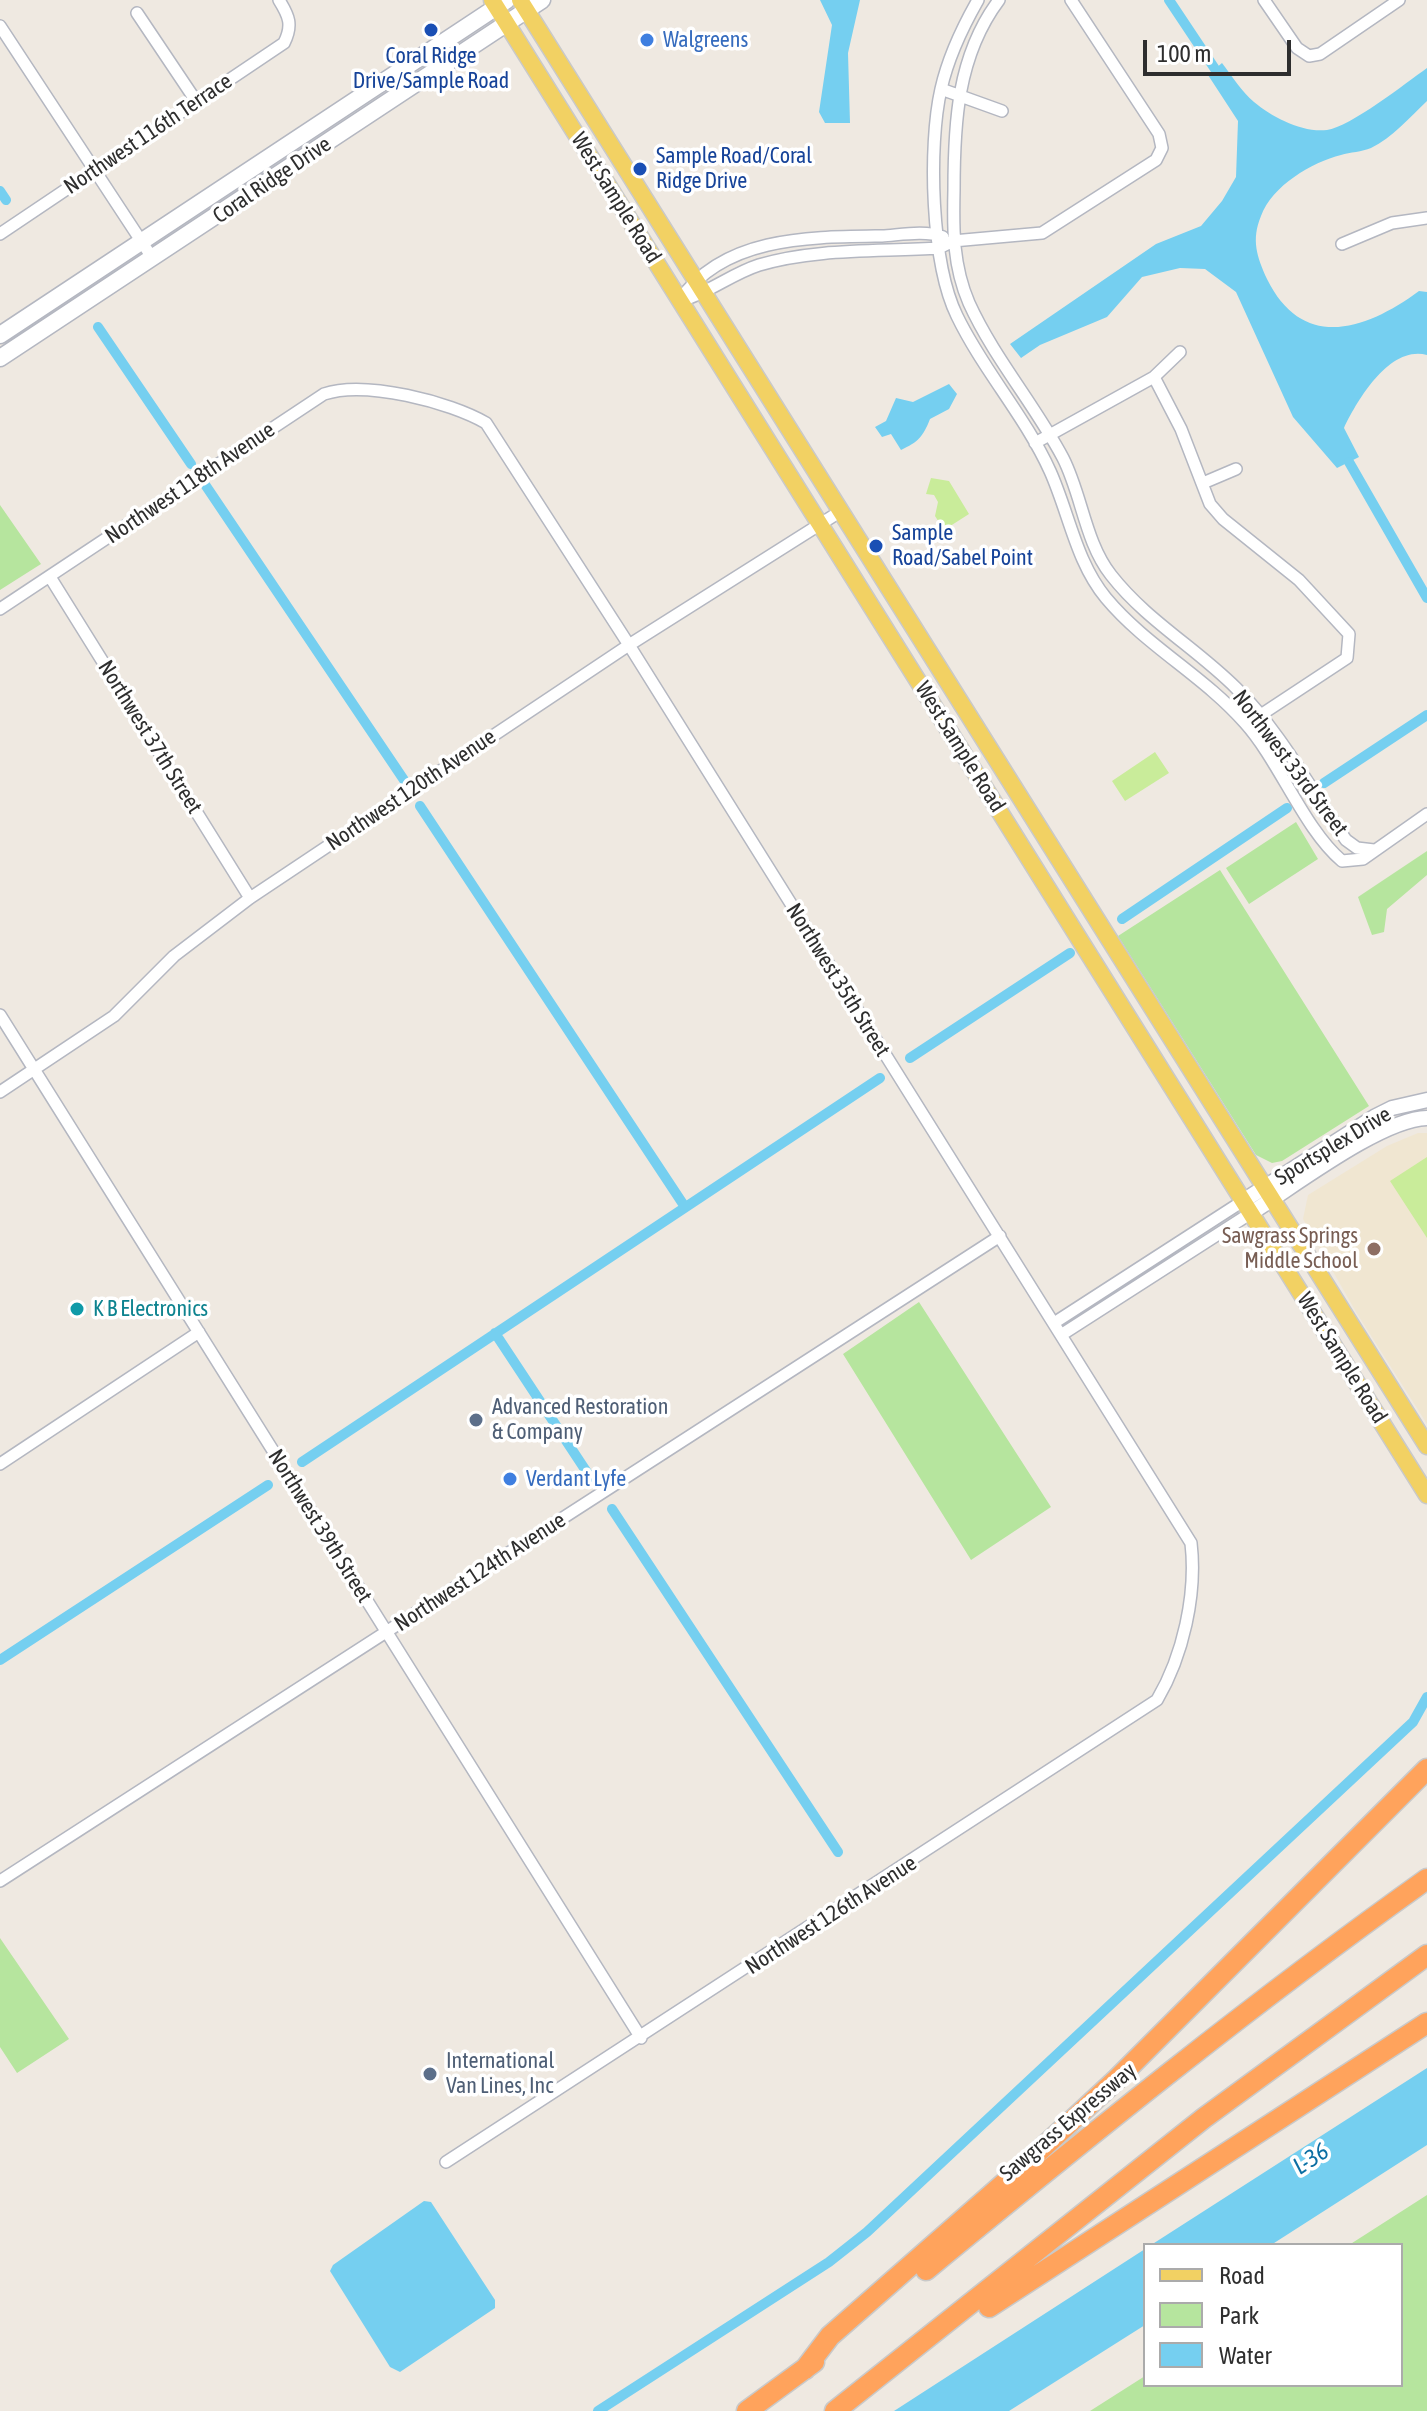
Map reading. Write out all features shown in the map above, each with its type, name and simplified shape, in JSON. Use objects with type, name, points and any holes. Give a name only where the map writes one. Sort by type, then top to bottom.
[{"type":"highway","points":[[805,2369],[830,2336],[1020,2170],[1107,2088],[1427,1769]]},
{"type":"highway","name":"Sawgrass Expressway","points":[[747,2411],[805,2369],[1166,2072],[1291,1976],[1427,1879]]},
{"type":"highway","points":[[835,2411],[926,2342],[1204,2118],[1427,1955]]},
{"type":"highway","points":[[926,2342],[1079,2249],[1427,2023]]},
{"type":"main road","name":"Coral Ridge Drive","points":[[0,358],[507,24],[523,5],[542,0]]},
{"type":"main road","name":"Coral Ridge Drive","points":[[0,335],[498,2]]},
{"type":"main road","name":"West Sample Road","points":[[498,2],[507,24],[1427,1495]]},
{"type":"main road","name":"West Sample Road","points":[[523,5],[1427,1446]]},
{"type":"street","name":"Northwest 116th Terrace","points":[[0,234],[284,43],[291,30],[289,16],[279,0]]},
{"type":"street","name":"Northwest 33rd Street","points":[[978,0],[954,46],[941,89],[935,133],[937,235],[943,281],[957,317],[1035,443],[1095,581],[1132,625],[1195,674],[1247,724],[1334,855],[1352,863],[1374,850]]},
{"type":"street","name":"Northwest 33rd Street","points":[[999,0],[970,54],[953,133],[953,241],[958,273],[970,305],[1050,434],[1069,471],[1098,554],[1109,572],[1144,613],[1218,671],[1260,715],[1346,840],[1357,848],[1374,850]]},
{"type":"street","points":[[680,301],[705,294],[757,266],[799,256],[939,248],[953,241],[1042,233],[1156,160],[1162,148],[1159,134],[1071,0]]},
{"type":"street","points":[[1264,0],[1297,48],[1309,56],[1320,54],[1399,0]]},
{"type":"street","points":[[137,13],[196,101]]},
{"type":"street","points":[[0,26],[153,259]]},
{"type":"street","points":[[941,89],[1002,111]]},
{"type":"street","points":[[1342,244],[1392,223],[1427,218]]},
{"type":"street","points":[[680,301],[695,278],[754,249],[799,238],[937,235],[953,241]]},
{"type":"street","points":[[1035,443],[1154,377],[1180,352]]},
{"type":"street","points":[[1154,377],[1210,504],[1223,519],[1299,580],[1349,634],[1347,658],[1247,724]]},
{"type":"street","name":"Northwest 118th Avenue","points":[[0,609],[324,394],[340,388],[389,394]]},
{"type":"street","name":"Northwest 35th Street","points":[[389,394],[461,410],[486,423],[629,645],[1191,1543],[1195,1571],[1181,1638]]},
{"type":"street","points":[[1203,483],[1236,469]]},
{"type":"street","name":"Northwest 120th Avenue","points":[[0,1092],[114,1016],[138,996],[174,956],[250,898],[629,645],[841,511]]},
{"type":"street","points":[[1095,581],[1109,572]]},
{"type":"street","name":"Northwest 37th Street","points":[[50,577],[250,898]]},
{"type":"street","points":[[1374,850],[1427,814]]},
{"type":"street","name":"Northwest 39th Street","points":[[0,1015],[641,2038]]},
{"type":"street","name":"Sportsplex Drive","points":[[1268,1194],[1376,1116],[1427,1100]]},
{"type":"street","name":"Sportsplex Drive","points":[[1247,1207],[1384,1131],[1416,1118],[1427,1118]]},
{"type":"street","points":[[1054,1323],[1247,1207]]},
{"type":"street","points":[[1061,1335],[1247,1207]]},
{"type":"street","name":"Northwest 124th Avenue","points":[[0,1881],[1000,1236]]},
{"type":"street","points":[[0,1464],[199,1332]]},
{"type":"street","name":"Northwest 126th Avenue","points":[[446,2162],[1140,1714],[1157,1700],[1167,1683],[1181,1638]]},
{"type":"shaded area","name":"Sawgrass Springs Middle School","points":[[1418,1133],[1427,1133],[1427,1424],[1356,1312],[1303,1219],[1308,1195],[1387,1146]]},
{"type":"green space","points":[[931,478],[949,481],[969,514],[944,530],[935,516],[938,502],[934,495],[926,494]]},
{"type":"green space","points":[[0,505],[41,564],[0,590]]},
{"type":"green space","points":[[1155,752],[1169,773],[1125,801],[1112,781]]},
{"type":"green space","points":[[1296,822],[1318,859],[1249,904],[1226,868]]},
{"type":"green space","points":[[1427,851],[1427,875],[1387,909],[1384,932],[1372,935],[1358,897]]},
{"type":"green space","points":[[1220,870],[1369,1106],[1282,1161],[1272,1163],[1256,1155],[1118,936]]},
{"type":"green space","points":[[1427,1157],[1427,1238],[1390,1181]]},
{"type":"green space","points":[[919,1302],[1051,1507],[971,1560],[843,1354]]},
{"type":"green space","points":[[0,1938],[69,2039],[17,2073],[0,2047]]},
{"type":"green space","points":[[1427,2195],[1427,2411],[1090,2411],[1143,2377],[1143,2387],[1403,2387],[1403,2243],[1352,2243]]},
{"type":"water","points":[[820,0],[860,0],[848,53],[850,123],[825,123],[819,112],[832,25]]},
{"type":"water","points":[[1222,63],[1245,94],[1261,108],[1288,123],[1317,130],[1327,130],[1349,121],[1427,68],[1427,101],[1386,139],[1371,148],[1330,158],[1294,177],[1266,205],[1256,233],[1260,263],[1282,302],[1298,317],[1317,325],[1337,327],[1357,324],[1399,305],[1419,291],[1427,292],[1427,355],[1413,354],[1400,358],[1366,390],[1344,428],[1359,457],[1337,468],[1293,417],[1236,292],[1205,269],[1180,268],[1142,277],[1107,317],[1040,345],[1021,358],[1010,344],[1156,244],[1201,226],[1222,201],[1236,177],[1238,121],[1208,75]]},
{"type":"water","points":[[949,384],[957,394],[949,409],[930,419],[922,435],[912,444],[901,450],[891,434],[882,437],[875,427],[886,421],[896,398],[913,402]]},
{"type":"water","name":"L-36","points":[[1427,2068],[1427,2145],[1274,2243],[1154,2243]]},
{"type":"water","points":[[424,2201],[431,2202],[495,2300],[495,2308],[400,2372],[390,2367],[330,2271],[333,2265]]},
{"type":"water","points":[[1143,2250],[1143,2326],[1009,2411],[894,2411]]},
{"type":"waterway","points":[[1169,0],[1215,69]]},
{"type":"waterway","points":[[0,191],[6,200]]},
{"type":"waterway","points":[[98,327],[191,464]]},
{"type":"waterway","points":[[1349,462],[1427,598]]},
{"type":"waterway","points":[[206,486],[404,780]]},
{"type":"waterway","points":[[1324,783],[1427,715]]},
{"type":"waterway","points":[[420,806],[685,1207]]},
{"type":"waterway","points":[[1122,919],[1287,808]]},
{"type":"waterway","points":[[910,1058],[1070,953]]},
{"type":"waterway","points":[[302,1462],[880,1078]]},
{"type":"waterway","points":[[495,1333],[592,1480]]},
{"type":"waterway","points":[[0,1660],[268,1485]]},
{"type":"waterway","points":[[612,1509],[838,1852]]},
{"type":"waterway","points":[[598,2411],[829,2262],[867,2232],[1413,1722],[1427,1697]]},
{"type":"place","name":"Coral Ridge Drive/Sample Road","points":[[431,30]]},
{"type":"place","name":"Walgreens","points":[[647,40]]},
{"type":"place","name":"Sample Road/Coral Ridge Drive","points":[[640,169]]},
{"type":"place","name":"Sample Road/Sabel Point","points":[[876,546]]},
{"type":"place","name":"Sawgrass Springs Middle School","points":[[1374,1249]]},
{"type":"place","name":"K B Electronics","points":[[77,1309]]},
{"type":"place","name":"Advanced Restoration & Company","points":[[476,1420]]},
{"type":"place","name":"Verdant Lyfe","points":[[510,1479]]},
{"type":"place","name":"International Van Lines, Inc","points":[[430,2074]]}]
